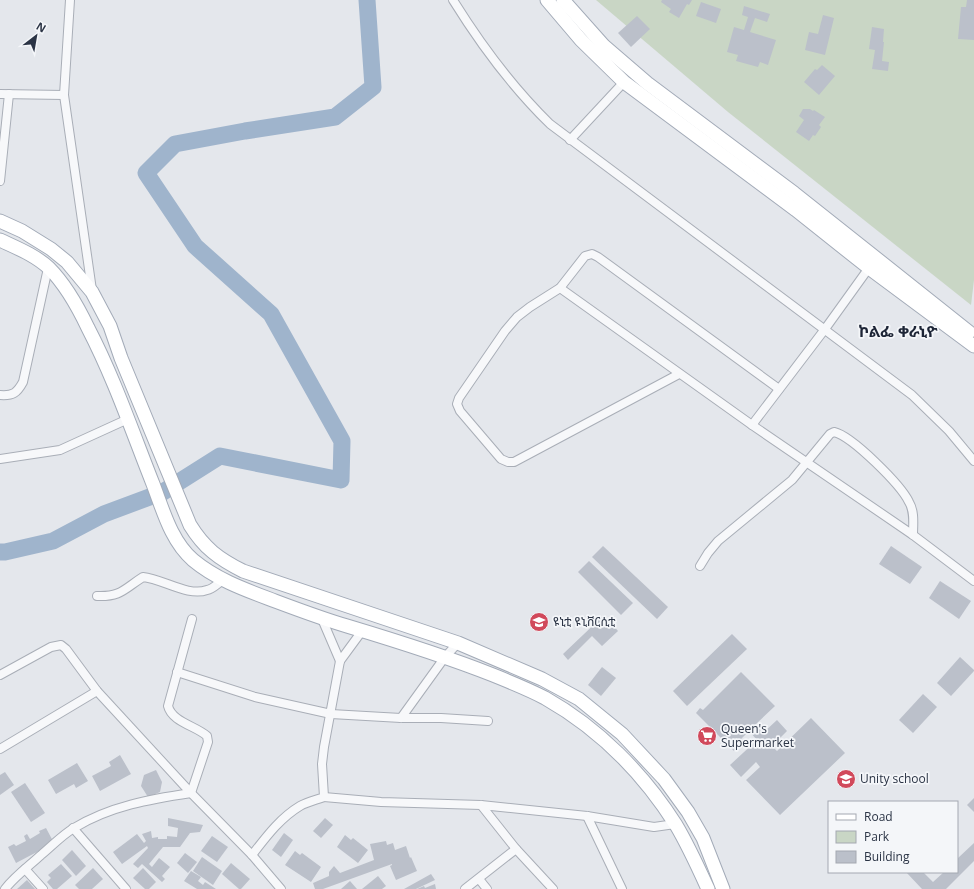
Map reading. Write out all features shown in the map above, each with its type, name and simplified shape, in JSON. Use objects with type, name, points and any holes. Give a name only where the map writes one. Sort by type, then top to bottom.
[{"type":"main road","points":[[547,0],[581,40],[624,82],[796,210],[974,335]]},
{"type":"main road","points":[[563,0],[604,46],[647,83],[794,193],[873,263],[974,346]]},
{"type":"main road","points":[[0,222],[22,231],[36,239],[67,262],[92,292],[110,326],[121,358],[190,525],[198,538],[207,548],[242,571],[458,643],[542,679],[579,700],[622,734],[664,779],[688,812],[703,838],[723,889]]},
{"type":"main road","points":[[0,240],[27,253],[48,268],[65,288],[80,311],[99,348],[170,529],[190,557],[205,570],[223,580],[322,619],[445,657],[542,697],[590,728],[630,764],[675,824],[708,889]]},
{"type":"main road","points":[[65,288],[77,274]]},
{"type":"street","points":[[70,0],[64,95],[92,292]]},
{"type":"street","points":[[453,0],[502,72],[550,124],[912,395],[949,431],[974,461]]},
{"type":"street","points":[[570,140],[624,82]]},
{"type":"street","points":[[0,94],[64,95]]},
{"type":"street","points":[[0,181],[9,94]]},
{"type":"street","points":[[679,374],[514,462],[508,462],[501,459],[460,410],[457,404],[459,398],[505,331],[517,317],[560,288],[585,256],[592,254],[779,389]]},
{"type":"street","points":[[752,425],[873,263]]},
{"type":"street","points":[[0,395],[9,396],[15,394],[23,382],[48,268]]},
{"type":"street","points":[[560,288],[679,374],[913,535],[974,581]]},
{"type":"street","points":[[0,459],[60,450],[128,419]]},
{"type":"street","points":[[700,566],[718,541],[792,480],[830,434],[834,432],[854,442],[898,485],[910,502],[913,514],[913,535]]},
{"type":"street","points":[[97,596],[116,595],[123,592],[143,577],[152,578],[179,588],[197,592],[207,590],[223,580]]},
{"type":"street","points":[[191,793],[208,742],[207,736],[174,716],[168,706],[192,619]]},
{"type":"street","points":[[322,619],[340,660]]},
{"type":"street","points":[[324,797],[322,764],[340,660],[362,631]]},
{"type":"street","points":[[401,718],[445,657],[458,643]]},
{"type":"street","points":[[0,675],[52,647],[60,645],[66,649],[97,691],[191,793],[252,855],[281,889]]},
{"type":"street","points":[[177,672],[255,697],[331,714],[488,721]]},
{"type":"street","points":[[0,749],[97,691]]},
{"type":"street","points":[[5,889],[26,868],[73,828],[101,814],[129,805],[153,799],[191,793]]},
{"type":"street","points":[[252,855],[267,835],[284,817],[301,805],[324,797],[382,802],[481,805],[587,816],[654,827],[675,824]]},
{"type":"street","points":[[481,805],[516,848],[553,889]]},
{"type":"street","points":[[587,816],[622,889]]},
{"type":"street","points":[[73,828],[126,889]]},
{"type":"street","points":[[465,889],[516,848]]},
{"type":"street","points":[[26,868],[43,889]]},
{"type":"street","points":[[479,879],[487,889]]},
{"type":"green space","points":[[596,0],[974,0],[974,280],[971,305],[728,112]]},
{"type":"building","points":[[662,0],[692,0],[689,5],[687,4],[679,18],[669,12],[671,9],[661,2]]},
{"type":"building","points":[[967,0],[974,0],[974,40],[958,39],[961,7],[966,7]]},
{"type":"building","points":[[701,2],[721,9],[716,23],[696,16]]},
{"type":"building","points":[[744,6],[770,14],[767,22],[755,18],[750,32],[776,40],[768,65],[760,62],[758,67],[736,61],[738,55],[727,52],[734,27],[744,30],[748,17],[742,15]]},
{"type":"building","points":[[823,15],[834,18],[825,55],[805,50],[809,32],[818,34]]},
{"type":"building","points":[[637,16],[650,29],[631,47],[618,33]]},
{"type":"building","points":[[872,27],[884,29],[882,61],[889,62],[888,71],[872,69],[875,50],[869,49]]},
{"type":"building","points":[[822,65],[835,76],[819,95],[804,82],[815,69],[817,70]]},
{"type":"building","points":[[803,109],[814,110],[825,117],[819,125],[821,127],[815,136],[813,135],[809,141],[796,132],[804,120],[799,116]]},
{"type":"building","points":[[603,546],[668,607],[657,619],[592,557]]},
{"type":"building","points":[[891,546],[922,567],[910,584],[879,564]]},
{"type":"building","points":[[589,561],[633,603],[621,615],[578,572]]},
{"type":"building","points":[[940,581],[971,601],[959,619],[929,598]]},
{"type":"building","points":[[604,615],[618,631],[602,646],[592,636],[568,660],[563,654]]},
{"type":"building","points":[[732,634],[747,649],[687,706],[673,691]]},
{"type":"building","points":[[960,657],[974,671],[951,696],[937,683]]},
{"type":"building","points":[[602,667],[616,678],[601,696],[588,685]]},
{"type":"building","points":[[741,672],[775,706],[755,725],[763,733],[777,720],[787,731],[772,746],[777,751],[811,718],[845,753],[780,815],[746,780],[760,767],[756,762],[741,777],[730,765],[757,740],[749,731],[736,744],[738,746],[734,751],[696,713],[700,708],[703,710]]},
{"type":"building","points":[[923,694],[937,707],[913,733],[899,720]]},
{"type":"building","points":[[120,755],[131,774],[100,791],[92,776],[111,766],[109,762]]},
{"type":"building","points":[[77,763],[88,781],[76,788],[74,784],[56,794],[48,780]]},
{"type":"building","points":[[156,770],[162,782],[160,792],[148,797],[141,786],[144,775]]},
{"type":"building","points":[[5,772],[14,785],[0,795],[0,775]]},
{"type":"building","points":[[25,783],[45,813],[31,822],[11,792]]},
{"type":"building","points":[[974,798],[974,812],[967,805]]},
{"type":"building","points":[[168,818],[203,825],[200,832],[190,833],[180,847],[163,847],[149,864],[152,867],[159,858],[170,867],[162,876],[165,879],[162,882],[142,864],[138,868],[133,864],[148,848],[147,846],[122,864],[113,852],[137,834],[144,843],[146,841],[142,834],[151,831],[152,838],[158,837],[158,839],[167,839],[167,836],[177,837],[178,828],[168,826]]},
{"type":"building","points":[[325,818],[333,825],[321,838],[313,831]]},
{"type":"building","points":[[46,828],[54,843],[16,863],[8,847],[14,844],[16,846],[26,841],[24,836],[27,834],[30,839],[40,833],[39,831]]},
{"type":"building","points":[[284,833],[293,840],[281,857],[272,850]]},
{"type":"building","points":[[345,835],[351,840],[353,838],[368,850],[358,863],[337,847]]},
{"type":"building","points":[[212,836],[228,847],[217,862],[201,851]]},
{"type":"building","points":[[386,841],[387,845],[393,843],[395,850],[406,846],[417,871],[396,880],[390,866],[392,864],[323,889],[315,889],[313,883],[329,876],[329,872],[334,866],[340,873],[374,860],[370,844]]},
{"type":"building","points":[[974,843],[974,861],[946,889],[922,889],[907,873],[924,873],[933,882],[943,873],[958,873],[958,858]]},
{"type":"building","points":[[72,850],[86,866],[76,876],[62,860]]},
{"type":"building","points":[[295,851],[300,855],[302,853],[321,867],[311,882],[285,865]]},
{"type":"building","points":[[185,853],[197,862],[188,873],[177,863]]},
{"type":"building","points":[[202,857],[222,871],[213,885],[193,871]]},
{"type":"building","points":[[231,863],[250,879],[241,889],[239,889],[222,874]]},
{"type":"building","points":[[61,864],[72,876],[57,889],[53,889],[47,882],[51,878],[48,875]]},
{"type":"building","points":[[93,868],[103,879],[92,889],[79,889],[75,885]]},
{"type":"building","points":[[143,868],[156,882],[149,889],[145,889],[133,878]]},
{"type":"building","points":[[191,871],[201,877],[198,881],[203,885],[205,882],[216,889],[197,889],[184,881]]},
{"type":"building","points":[[431,874],[435,880],[416,889],[404,889]]},
{"type":"building","points":[[378,876],[386,886],[382,889],[362,889]]},
{"type":"building","points":[[27,880],[35,889],[17,889]]},
{"type":"building","points":[[350,881],[357,889],[341,889]]},
{"type":"building","points":[[435,884],[436,889],[417,889],[424,886],[425,888]]},
{"type":"waterway","points":[[0,552],[53,541],[104,514],[163,492],[220,456],[341,480],[342,441],[271,314],[195,246],[146,173],[175,144],[335,117],[373,87],[367,0]]},
{"type":"place","name":"ዩኒቲ ዩኒቨርሲቲ","points":[[539,622]]},
{"type":"place","name":"Queen's Supermarket","points":[[707,736]]},
{"type":"place","name":"Unity school","points":[[846,779]]},
{"type":"district","name":"ኮልፌ ቀራኒዮ","points":[[898,331]]}]
